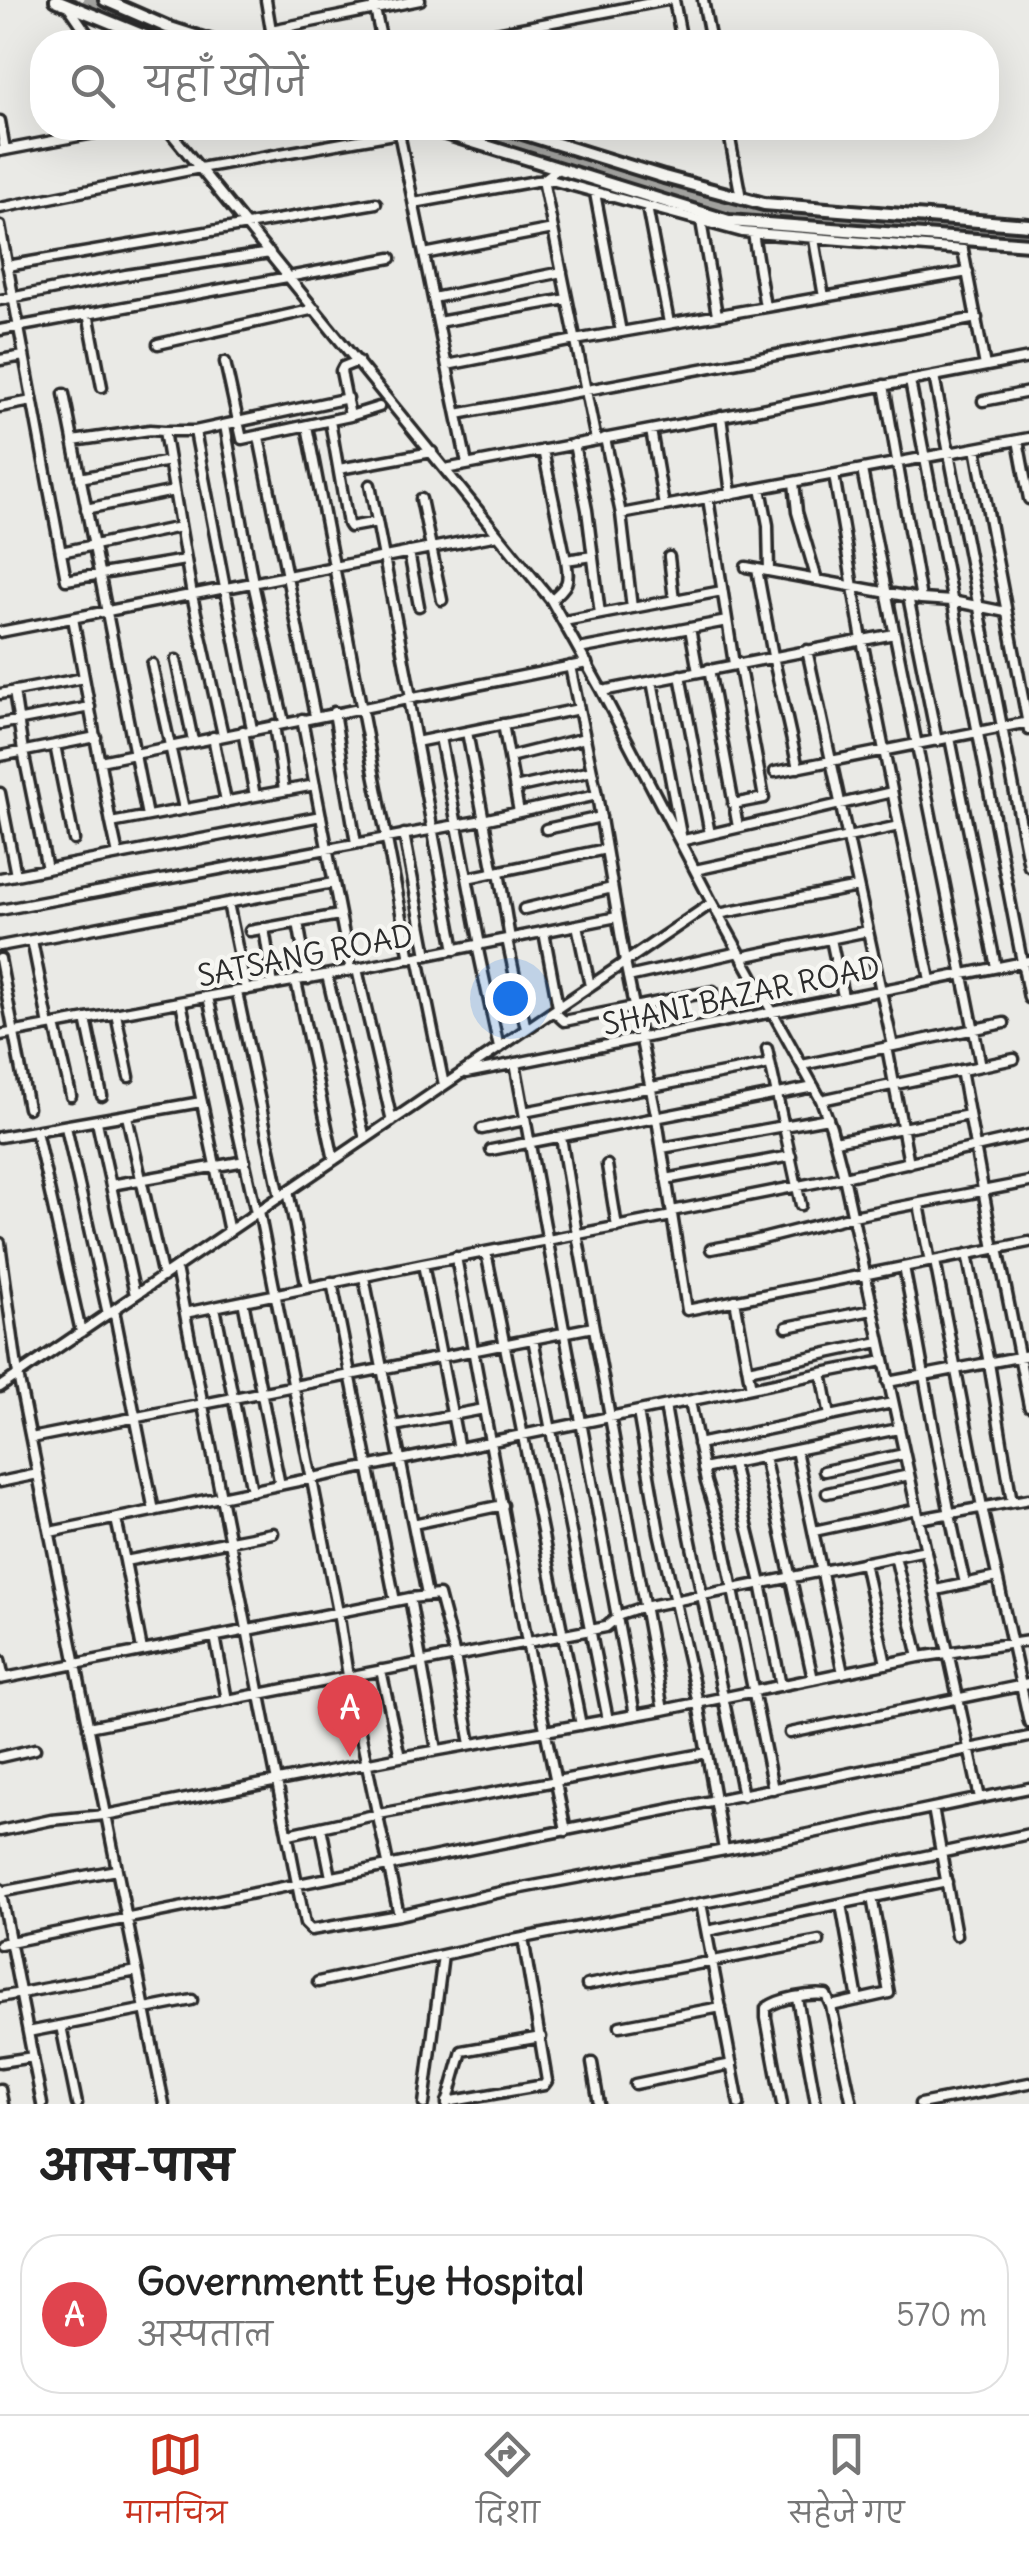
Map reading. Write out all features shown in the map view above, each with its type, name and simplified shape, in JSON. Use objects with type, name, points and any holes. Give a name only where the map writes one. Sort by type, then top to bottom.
[{"type":"street","points":[[106,0],[176,30]]},
{"type":"street","points":[[266,0],[271,30],[374,4],[420,0]]},
{"type":"street","points":[[516,30],[670,0],[679,30]]},
{"type":"street","points":[[703,0],[709,30]]},
{"type":"street","points":[[63,2],[84,30]]},
{"type":"street","points":[[63,2],[130,30]]},
{"type":"street","points":[[374,4],[379,30]]},
{"type":"street","points":[[0,120],[2,150],[56,140]]},
{"type":"street","points":[[178,140],[551,600],[821,1100],[836,1141],[980,1798]]},
{"type":"street","points":[[0,208],[347,140]]},
{"type":"street","points":[[401,140],[467,464]]},
{"type":"street","points":[[468,140],[729,221],[962,245]]},
{"type":"street","points":[[557,140],[664,177],[764,204],[1029,224]]},
{"type":"street","points":[[730,140],[741,198]]},
{"type":"street","points":[[544,180],[560,168]]},
{"type":"street","points":[[544,180],[586,390],[621,514],[632,608]]},
{"type":"street","points":[[414,203],[544,180],[753,233],[962,245],[1029,244]]},
{"type":"street","points":[[595,193],[621,332]]},
{"type":"street","points":[[8,266],[376,203]]},
{"type":"street","points":[[647,207],[669,324]]},
{"type":"street","points":[[702,221],[716,315]]},
{"type":"street","points":[[0,226],[66,580],[186,560]]},
{"type":"street","points":[[424,254],[553,229]]},
{"type":"street","points":[[753,233],[765,307]]},
{"type":"street","points":[[814,239],[824,296]]},
{"type":"street","points":[[962,245],[986,366]]},
{"type":"street","points":[[0,300],[126,275],[270,253]]},
{"type":"street","points":[[0,330],[391,258]]},
{"type":"street","points":[[433,298],[562,272]]},
{"type":"street","points":[[447,365],[968,272]]},
{"type":"street","points":[[438,322],[567,299]]},
{"type":"street","points":[[158,344],[315,309]]},
{"type":"street","points":[[88,313],[102,387]]},
{"type":"street","points":[[457,414],[976,318]]},
{"type":"street","points":[[0,360],[24,356]]},
{"type":"street","points":[[446,469],[1029,358]]},
{"type":"street","points":[[226,362],[242,439],[380,407]]},
{"type":"street","points":[[350,416],[341,370],[358,362]]},
{"type":"street","points":[[934,376],[1029,866]]},
{"type":"street","points":[[910,380],[1026,961],[1029,998]]},
{"type":"street","points":[[884,386],[921,599]]},
{"type":"street","points":[[982,401],[1029,392]]},
{"type":"street","points":[[64,394],[147,816]]},
{"type":"street","points":[[73,441],[150,430],[195,431],[348,398]]},
{"type":"street","points":[[0,408],[32,400]]},
{"type":"street","points":[[721,416],[731,494]]},
{"type":"street","points":[[330,420],[348,524],[377,522]]},
{"type":"street","points":[[225,424],[252,583],[284,722]]},
{"type":"street","points":[[307,426],[387,837],[418,957],[444,1085]]},
{"type":"street","points":[[651,430],[664,506]]},
{"type":"street","points":[[164,431],[226,802]]},
{"type":"street","points":[[195,431],[248,730],[255,796]]},
{"type":"street","points":[[259,436],[315,716]]},
{"type":"street","points":[[621,514],[1029,438]]},
{"type":"street","points":[[1018,440],[1029,499]]},
{"type":"street","points":[[574,444],[588,510],[600,614]]},
{"type":"street","points":[[775,772],[1028,725],[976,448]]},
{"type":"street","points":[[542,450],[569,579],[551,600]]},
{"type":"street","points":[[339,469],[432,452]]},
{"type":"street","points":[[80,478],[169,462]]},
{"type":"street","points":[[862,470],[981,1066]]},
{"type":"street","points":[[834,475],[862,640],[930,980]]},
{"type":"street","points":[[794,482],[817,580]]},
{"type":"street","points":[[370,486],[455,950]]},
{"type":"street","points":[[761,488],[768,525],[769,571]]},
{"type":"street","points":[[86,509],[174,492]]},
{"type":"street","points":[[708,498],[727,620],[764,798],[733,804]]},
{"type":"street","points":[[421,499],[442,600]]},
{"type":"street","points":[[61,552],[180,528]]},
{"type":"street","points":[[0,632],[498,534]]},
{"type":"street","points":[[409,552],[419,606]]},
{"type":"street","points":[[566,560],[593,556]]},
{"type":"street","points":[[669,556],[674,600]]},
{"type":"street","points":[[746,567],[1006,612]]},
{"type":"street","points":[[757,569],[798,768]]},
{"type":"street","points":[[564,621],[722,591]]},
{"type":"street","points":[[908,596],[936,740]]},
{"type":"street","points":[[73,618],[118,855]]},
{"type":"street","points":[[579,649],[727,620]]},
{"type":"street","points":[[690,628],[698,672]]},
{"type":"street","points":[[602,691],[894,634]]},
{"type":"street","points":[[806,650],[880,989],[909,1162]]},
{"type":"street","points":[[176,660],[193,742]]},
{"type":"street","points":[[100,761],[587,663]]},
{"type":"street","points":[[152,664],[184,810]]},
{"type":"street","points":[[570,666],[657,1119],[687,1310],[1029,1242]]},
{"type":"street","points":[[709,670],[738,828]]},
{"type":"street","points":[[680,675],[710,834]]},
{"type":"street","points":[[0,694],[84,678]]},
{"type":"street","points":[[652,681],[681,840]]},
{"type":"street","points":[[14,691],[47,868]]},
{"type":"street","points":[[0,724],[90,706]]},
{"type":"street","points":[[416,742],[579,708]]},
{"type":"street","points":[[334,712],[356,843]]},
{"type":"street","points":[[302,719],[339,915],[392,1120]]},
{"type":"street","points":[[503,724],[519,812]]},
{"type":"street","points":[[274,725],[284,790]]},
{"type":"street","points":[[467,732],[526,1030]]},
{"type":"street","points":[[0,756],[96,737]]},
{"type":"street","points":[[440,737],[499,1048]]},
{"type":"street","points":[[509,757],[585,738]]},
{"type":"street","points":[[950,738],[996,967]]},
{"type":"street","points":[[55,745],[74,840]]},
{"type":"street","points":[[514,788],[592,772]]},
{"type":"street","points":[[111,823],[315,784]]},
{"type":"street","points":[[681,840],[892,792]]},
{"type":"street","points":[[0,794],[16,874]]},
{"type":"street","points":[[0,910],[484,820],[597,795]]},
{"type":"street","points":[[0,878],[321,816]]},
{"type":"street","points":[[546,829],[600,817]]},
{"type":"street","points":[[695,870],[899,826]]},
{"type":"street","points":[[404,834],[418,957]]},
{"type":"street","points":[[467,878],[606,849]]},
{"type":"street","points":[[0,946],[333,883]]},
{"type":"street","points":[[718,914],[858,886]]},
{"type":"street","points":[[524,910],[612,888]]},
{"type":"street","points":[[228,903],[242,991],[307,1288]]},
{"type":"street","points":[[0,1387],[712,903]]},
{"type":"street","points":[[250,931],[339,915]]},
{"type":"street","name":"SATSANG ROAD","points":[[0,1034],[328,975],[617,917]]},
{"type":"street","points":[[298,922],[308,978]]},
{"type":"street","points":[[577,925],[590,986]]},
{"type":"street","points":[[264,928],[273,985]]},
{"type":"street","points":[[628,977],[868,931]]},
{"type":"street","points":[[544,932],[556,1009],[564,1021],[713,991]]},
{"type":"street","points":[[831,939],[843,996]]},
{"type":"street","points":[[32,940],[70,1096]]},
{"type":"street","points":[[0,959],[28,1108]]},
{"type":"street","name":"SHANI BAZAR ROAD","points":[[461,1074],[1026,961]]},
{"type":"street","points":[[328,975],[364,1139]]},
{"type":"street","points":[[296,981],[334,1160]]},
{"type":"street","points":[[208,997],[276,1294],[348,1676],[399,1915]]},
{"type":"street","points":[[180,1002],[228,1232]]},
{"type":"street","points":[[116,1014],[130,1077]]},
{"type":"street","points":[[86,1019],[102,1096]]},
{"type":"street","points":[[802,1065],[1004,1023]]},
{"type":"street","points":[[767,1049],[800,1206]]},
{"type":"street","points":[[821,1100],[1014,1059]]},
{"type":"street","points":[[515,1064],[635,1715]]},
{"type":"street","points":[[482,1129],[651,1087],[770,1064]]},
{"type":"street","points":[[961,1070],[996,1248],[1025,1356],[1029,1406]]},
{"type":"street","points":[[492,1150],[814,1087]]},
{"type":"street","points":[[0,1137],[202,1102]]},
{"type":"street","points":[[836,1141],[970,1115]]},
{"type":"street","points":[[127,1116],[163,1276]]},
{"type":"street","points":[[662,1148],[828,1118]]},
{"type":"street","points":[[97,1122],[136,1295]]},
{"type":"street","points":[[66,1126],[154,1511]]},
{"type":"street","points":[[36,1131],[81,1332]]},
{"type":"street","points":[[185,1314],[617,1227],[1029,1135]]},
{"type":"street","points":[[562,1137],[662,1710]]},
{"type":"street","points":[[666,1179],[790,1156]]},
{"type":"street","points":[[111,1185],[245,1161]]},
{"type":"street","points":[[607,1165],[617,1227]]},
{"type":"street","points":[[712,1249],[852,1216],[1029,1182]]},
{"type":"street","points":[[919,1204],[957,1369],[997,1577],[1025,1685],[1029,1722]]},
{"type":"street","points":[[0,1247],[3,1296],[164,2104]]},
{"type":"street","points":[[486,1252],[581,1725]]},
{"type":"street","points":[[967,1254],[1012,1502]]},
{"type":"street","points":[[456,1258],[526,1642],[566,1831]]},
{"type":"street","points":[[423,1264],[458,1449]]},
{"type":"street","points":[[904,1267],[948,1514],[965,1583]]},
{"type":"street","points":[[176,1268],[310,1930],[1029,1788]]},
{"type":"street","points":[[364,1277],[427,1595]]},
{"type":"street","points":[[332,1282],[395,1601]]},
{"type":"street","points":[[736,1300],[752,1388]]},
{"type":"street","points":[[243,1301],[280,1485]]},
{"type":"street","points":[[216,1307],[252,1491]]},
{"type":"street","points":[[787,1327],[872,1310]]},
{"type":"street","points":[[31,1438],[593,1328]]},
{"type":"street","points":[[532,1339],[608,1720]]},
{"type":"street","points":[[748,1370],[879,1342]]},
{"type":"street","points":[[888,1382],[1025,1356]]},
{"type":"street","points":[[50,1532],[883,1361]]},
{"type":"street","points":[[822,1374],[830,1416]]},
{"type":"street","points":[[690,1401],[734,1588],[773,1790]]},
{"type":"street","points":[[698,1444],[892,1403]]},
{"type":"street","points":[[666,1406],[681,1500],[704,1595],[743,1796]]},
{"type":"street","points":[[394,1426],[484,1409]]},
{"type":"street","points":[[638,1412],[724,1850]]},
{"type":"street","points":[[704,1469],[898,1429]]},
{"type":"street","points":[[796,1450],[844,1673]]},
{"type":"street","points":[[824,1471],[904,1454]]},
{"type":"street","points":[[764,1456],[813,1679]]},
{"type":"street","points":[[732,1463],[781,1686]]},
{"type":"street","points":[[0,1482],[38,1474]]},
{"type":"street","points":[[827,1493],[909,1475]]},
{"type":"street","points":[[814,1531],[1029,1500]]},
{"type":"street","points":[[413,1524],[502,1505]]},
{"type":"street","points":[[116,1519],[142,1650]]},
{"type":"street","points":[[124,1561],[272,1533]]},
{"type":"street","points":[[88,1727],[606,1627],[620,1615],[644,1608],[926,1550]]},
{"type":"street","points":[[895,1556],[919,1657]]},
{"type":"street","points":[[864,1562],[886,1664]]},
{"type":"street","points":[[936,1590],[997,1577]]},
{"type":"street","points":[[0,1660],[2,1678],[439,1595],[472,1744]]},
{"type":"street","points":[[410,1598],[437,1750]]},
{"type":"street","points":[[215,1636],[228,1700]]},
{"type":"street","points":[[0,1831],[52,1820],[105,1815],[662,1710],[919,1657],[1029,1641]]},
{"type":"street","points":[[381,1670],[400,1757]]},
{"type":"street","points":[[790,1733],[1025,1685]]},
{"type":"street","points":[[5,1943],[1029,1737]]},
{"type":"street","points":[[0,1757],[35,1750]]},
{"type":"street","points":[[289,1834],[706,1752]]},
{"type":"street","points":[[933,1808],[956,1934]]},
{"type":"street","points":[[321,1827],[331,1878]]},
{"type":"street","points":[[318,1982],[1029,1834]]},
{"type":"street","points":[[42,2104],[20,1992],[5,1943],[0,1891],[116,1870]]},
{"type":"street","points":[[706,1931],[947,1882]]},
{"type":"street","points":[[831,2006],[889,1993],[872,1898]]},
{"type":"street","points":[[701,1902],[739,2104]]},
{"type":"street","points":[[841,1904],[858,2000]]},
{"type":"street","points":[[523,1938],[541,2037],[548,2077],[546,2084],[447,2103],[462,2051],[541,2037]]},
{"type":"street","points":[[587,1985],[819,1941]]},
{"type":"street","points":[[424,2104],[443,1954]]},
{"type":"street","points":[[0,1997],[137,1970]]},
{"type":"street","points":[[782,2104],[765,2012],[768,2005],[823,1994],[831,2006],[852,2104]]},
{"type":"street","points":[[797,1998],[816,2104]]},
{"type":"street","points":[[28,2032],[192,2000]]},
{"type":"street","points":[[620,2026],[721,2008]]},
{"type":"street","points":[[62,2026],[77,2104]]},
{"type":"street","points":[[0,2062],[32,2057]]},
{"type":"street","points":[[592,2062],[599,2104]]},
{"type":"street","points":[[636,2084],[732,2064]]},
{"type":"street","points":[[920,2104],[1029,2083]]},
{"type":"street","points":[[0,2089],[3,2104]]},
{"type":"waterway","points":[[88,0],[161,30]]},
{"type":"waterway","points":[[505,140],[741,212],[1029,232]]},
{"type":"place","name":"Governmentt Eye Hospital","points":[[350,1757]]}]
